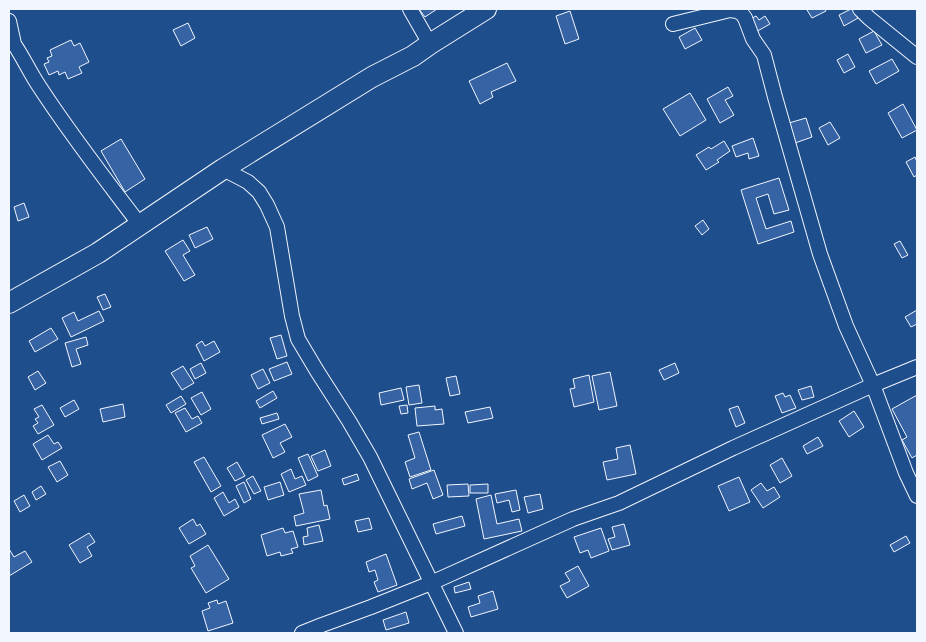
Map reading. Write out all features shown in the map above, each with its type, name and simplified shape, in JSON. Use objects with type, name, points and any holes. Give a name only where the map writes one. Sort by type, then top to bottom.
[{"type":"street","points":[[410,9],[430,44]]},
{"type":"street","points":[[9,304],[98,253],[223,170],[372,78],[413,56],[486,9]]},
{"type":"street","points":[[860,9],[917,57]]},
{"type":"street","points":[[673,24],[730,10],[737,11],[745,18],[754,39],[764,55],[774,97],[820,254],[846,326],[873,385],[906,474],[917,496]]},
{"type":"street","points":[[9,21],[11,41],[38,85],[140,226]]},
{"type":"street","points":[[223,170],[248,182],[259,192],[267,205],[277,227],[292,316],[298,339],[370,458],[456,633]]},
{"type":"street","points":[[302,633],[431,583],[574,519],[619,503],[733,448],[917,367]]},
{"type":"building","points":[[419,9],[437,9],[425,17]]},
{"type":"building","points":[[825,9],[826,11],[812,18],[807,10]]},
{"type":"building","points":[[853,9],[858,18],[844,26],[839,15]]},
{"type":"building","points":[[570,11],[579,39],[565,44],[556,16]]},
{"type":"building","points":[[756,16],[759,20],[765,16],[770,24],[754,33],[747,21]]},
{"type":"building","points":[[188,23],[195,38],[181,46],[173,30]]},
{"type":"building","points":[[695,28],[702,40],[685,49],[679,37]]},
{"type":"building","points":[[874,31],[882,45],[866,53],[859,39]]},
{"type":"building","points":[[71,40],[74,46],[80,43],[89,62],[79,67],[82,73],[68,79],[65,72],[59,75],[58,71],[49,75],[44,64],[49,62],[47,58],[52,56],[50,50]]},
{"type":"building","points":[[848,54],[855,67],[844,73],[837,60]]},
{"type":"building","points":[[892,59],[899,71],[876,84],[869,71]]},
{"type":"building","points":[[507,63],[516,81],[491,92],[493,97],[480,104],[469,81]]},
{"type":"building","points":[[728,87],[733,96],[725,100],[734,115],[720,123],[707,99]]},
{"type":"building","points":[[690,93],[706,120],[680,136],[663,109]]},
{"type":"building","points":[[903,104],[917,130],[902,138],[888,113]]},
{"type":"building","points":[[806,118],[812,137],[795,143],[789,123]]},
{"type":"building","points":[[830,122],[840,138],[828,145],[819,128]]},
{"type":"building","points":[[753,138],[759,156],[749,159],[748,153],[736,157],[732,146]]},
{"type":"building","points":[[121,139],[145,179],[125,192],[101,151]]},
{"type":"building","points":[[724,141],[730,151],[717,160],[719,162],[706,170],[696,155]]},
{"type":"building","points":[[915,157],[917,175],[914,177],[906,162]]},
{"type":"building","points":[[779,178],[789,210],[774,214],[768,194],[756,198],[766,229],[791,221],[794,232],[758,244],[741,190]]},
{"type":"building","points":[[24,203],[29,217],[18,221],[14,207]]},
{"type":"building","points":[[703,220],[709,229],[702,235],[695,226]]},
{"type":"building","points":[[207,227],[213,239],[195,248],[189,235]]},
{"type":"building","points":[[183,240],[190,251],[183,255],[195,275],[184,281],[165,251]]},
{"type":"building","points":[[900,241],[908,255],[902,258],[894,244]]},
{"type":"building","points":[[105,294],[111,307],[103,310],[97,297]]},
{"type":"building","points":[[917,310],[917,324],[911,327],[905,317]]},
{"type":"building","points":[[99,311],[104,321],[71,337],[62,318],[74,312],[78,321]]},
{"type":"building","points":[[51,328],[58,339],[35,352],[29,341]]},
{"type":"building","points":[[281,335],[287,356],[277,359],[270,338]]},
{"type":"building","points":[[86,337],[88,345],[76,349],[81,364],[72,367],[65,343]]},
{"type":"building","points":[[202,341],[205,346],[214,341],[220,352],[204,361],[196,345]]},
{"type":"building","points":[[287,362],[292,374],[274,381],[269,369]]},
{"type":"building","points":[[201,363],[206,373],[195,379],[190,369]]},
{"type":"building","points":[[675,363],[679,373],[664,380],[659,370]]},
{"type":"building","points":[[183,366],[194,383],[182,390],[171,373]]},
{"type":"building","points":[[263,369],[270,383],[258,389],[251,375]]},
{"type":"building","points":[[38,371],[46,383],[35,390],[28,377]]},
{"type":"building","points":[[610,372],[617,406],[599,410],[592,376]]},
{"type":"building","points":[[589,375],[594,402],[574,407],[570,389],[575,388],[573,379]]},
{"type":"building","points":[[456,376],[460,394],[450,396],[446,378]]},
{"type":"building","points":[[419,385],[422,403],[409,405],[406,387]]},
{"type":"building","points":[[811,386],[814,397],[802,400],[798,390]]},
{"type":"building","points":[[401,388],[404,400],[381,405],[379,393]]},
{"type":"building","points":[[273,391],[277,398],[260,408],[256,401]]},
{"type":"building","points":[[202,392],[211,409],[201,415],[191,398]]},
{"type":"building","points":[[783,393],[785,397],[790,395],[796,408],[782,413],[775,396]]},
{"type":"building","points":[[917,395],[917,455],[912,458],[902,440],[907,437],[892,409]]},
{"type":"building","points":[[181,396],[186,404],[171,413],[166,405]]},
{"type":"building","points":[[74,400],[79,409],[65,417],[60,408]]},
{"type":"building","points":[[123,404],[125,417],[103,422],[100,409]]},
{"type":"building","points":[[42,405],[54,425],[38,434],[33,426],[38,423],[35,419],[39,417],[34,409]]},
{"type":"building","points":[[407,405],[408,413],[401,414],[399,406]]},
{"type":"building","points":[[435,406],[435,410],[442,409],[444,424],[417,426],[415,408]]},
{"type":"building","points":[[738,406],[745,423],[736,427],[729,409]]},
{"type":"building","points":[[490,407],[493,418],[468,423],[465,412]]},
{"type":"building","points":[[185,408],[192,419],[198,416],[202,423],[186,432],[175,413]]},
{"type":"building","points":[[854,411],[864,427],[849,437],[839,421]]},
{"type":"building","points":[[277,413],[279,419],[262,424],[260,418]]},
{"type":"building","points":[[285,424],[292,437],[280,443],[285,452],[273,458],[262,435]]},
{"type":"building","points":[[419,432],[431,470],[410,477],[405,462],[415,458],[408,435]]},
{"type":"building","points":[[48,435],[54,444],[58,442],[62,448],[42,460],[33,444]]},
{"type":"building","points":[[818,437],[823,446],[807,454],[803,446]]},
{"type":"building","points":[[630,445],[636,474],[607,480],[603,462],[618,459],[616,448]]},
{"type":"building","points":[[325,450],[331,466],[318,471],[311,456]]},
{"type":"building","points":[[308,454],[318,476],[308,481],[298,458]]},
{"type":"building","points":[[204,457],[221,486],[211,492],[194,462]]},
{"type":"building","points":[[782,458],[792,476],[780,483],[770,465]]},
{"type":"building","points":[[60,461],[68,475],[57,482],[48,467]]},
{"type":"building","points":[[237,462],[245,476],[235,481],[227,468]]},
{"type":"building","points":[[291,469],[295,479],[302,476],[306,485],[289,492],[281,474]]},
{"type":"building","points":[[434,470],[443,495],[433,499],[427,483],[412,489],[409,479]]},
{"type":"building","points":[[357,474],[359,480],[344,485],[342,479]]},
{"type":"building","points":[[253,476],[261,491],[254,494],[246,480]]},
{"type":"building","points":[[739,477],[750,502],[729,511],[718,486]]},
{"type":"building","points":[[244,482],[251,499],[244,503],[236,486]]},
{"type":"building","points":[[280,482],[284,495],[268,500],[264,487]]},
{"type":"building","points":[[761,483],[767,491],[774,487],[780,497],[763,508],[751,490]]},
{"type":"building","points":[[468,484],[469,496],[448,497],[447,485]]},
{"type":"building","points":[[488,484],[488,493],[470,493],[470,485]]},
{"type":"building","points":[[41,486],[46,494],[36,500],[32,492]]},
{"type":"building","points":[[321,490],[324,506],[327,505],[330,519],[296,526],[294,516],[304,513],[299,494]]},
{"type":"building","points":[[516,490],[520,510],[512,512],[509,500],[497,503],[495,494]]},
{"type":"building","points":[[223,492],[229,503],[235,499],[239,507],[224,516],[214,498]]},
{"type":"building","points":[[540,494],[543,509],[528,513],[524,497]]},
{"type":"building","points":[[24,495],[30,506],[20,512],[14,501]]},
{"type":"building","points":[[491,495],[497,524],[519,519],[522,531],[484,539],[476,499]]},
{"type":"building","points":[[462,516],[465,526],[436,534],[433,524]]},
{"type":"building","points":[[369,518],[372,529],[358,532],[355,521]]},
{"type":"building","points":[[193,519],[197,526],[200,524],[206,534],[189,544],[179,528]]},
{"type":"building","points":[[624,524],[630,545],[612,550],[608,539],[615,537],[612,527]]},
{"type":"building","points":[[319,525],[323,541],[304,545],[303,537],[308,536],[307,528]]},
{"type":"building","points":[[283,528],[285,533],[293,531],[298,547],[291,549],[293,553],[281,556],[280,552],[267,556],[261,535]]},
{"type":"building","points":[[601,528],[609,551],[591,558],[588,550],[580,553],[574,537]]},
{"type":"building","points":[[89,533],[95,542],[87,547],[92,556],[80,563],[69,545]]},
{"type":"building","points":[[906,536],[910,543],[894,552],[890,545]]},
{"type":"building","points":[[208,545],[229,579],[206,593],[191,568],[195,566],[190,556]]},
{"type":"building","points":[[9,549],[14,557],[25,551],[32,562],[9,576]]},
{"type":"building","points":[[386,554],[397,585],[378,592],[374,582],[378,580],[375,570],[369,572],[366,562]]},
{"type":"building","points":[[578,566],[589,586],[567,598],[560,586],[570,581],[565,573]]},
{"type":"building","points":[[469,582],[471,589],[455,593],[454,587]]},
{"type":"building","points":[[493,591],[498,609],[471,617],[468,607],[480,603],[478,596]]},
{"type":"building","points":[[217,600],[218,604],[226,601],[233,623],[208,631],[202,611],[210,608],[208,603]]},
{"type":"building","points":[[406,612],[409,623],[386,630],[383,620]]}]
